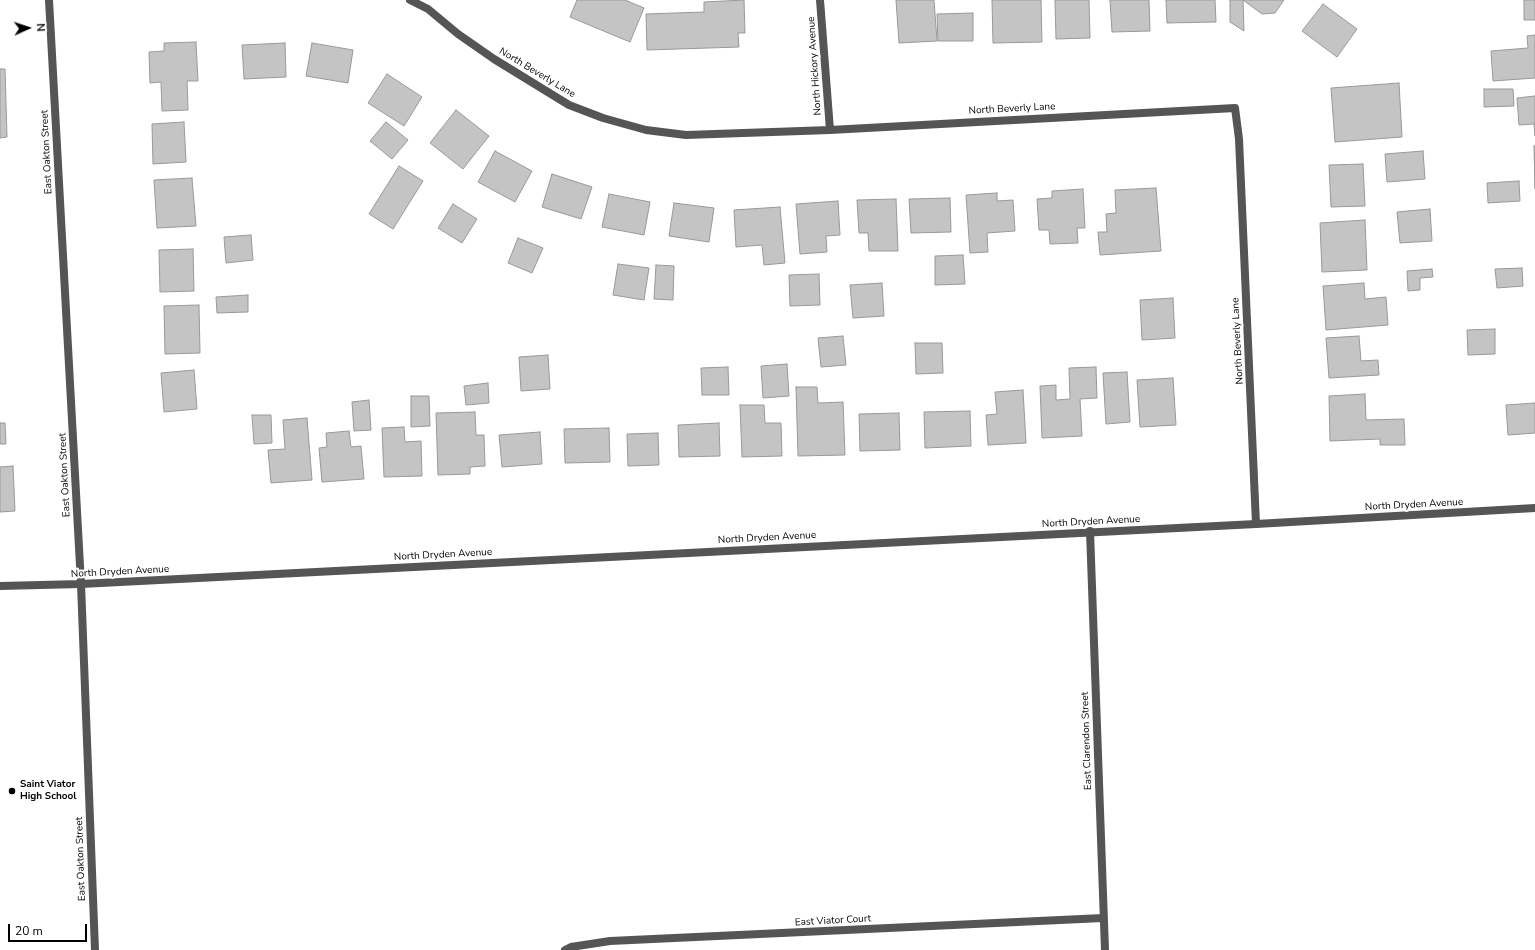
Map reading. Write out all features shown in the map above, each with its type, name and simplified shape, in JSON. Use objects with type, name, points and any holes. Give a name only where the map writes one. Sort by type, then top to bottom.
[{"type":"street","name":"East Oakton Street","points":[[48,0],[81,584],[95,950]]},
{"type":"street","name":"North Beverly Lane","points":[[410,0],[428,9],[458,34],[569,105],[603,118],[646,130],[686,135],[830,130],[1235,108],[1239,139],[1256,524]]},
{"type":"street","points":[[428,9],[431,0]]},
{"type":"street","name":"North Hickory Avenue","points":[[820,0],[830,130]]},
{"type":"street","name":"North Dryden Avenue","points":[[0,586],[81,584],[1090,531],[1256,524],[1535,508]]},
{"type":"street","name":"East Clarendon Street","points":[[1090,531],[1104,950]]},
{"type":"street","name":"East Viator Court","points":[[565,950],[570,947],[610,941],[1103,918]]},
{"type":"building","points":[[577,0],[625,0],[644,8],[630,42],[570,17]]},
{"type":"building","points":[[744,0],[745,33],[738,33],[739,47],[647,50],[646,14],[704,12],[704,2]]},
{"type":"building","points":[[896,0],[934,0],[937,41],[899,43]]},
{"type":"building","points":[[992,0],[1041,0],[1042,42],[993,43]]},
{"type":"building","points":[[1055,0],[1089,0],[1090,38],[1056,39]]},
{"type":"building","points":[[1110,0],[1149,0],[1150,31],[1112,32]]},
{"type":"building","points":[[1166,0],[1215,0],[1216,22],[1167,23]]},
{"type":"building","points":[[1230,0],[1243,0],[1244,31],[1230,22]]},
{"type":"building","points":[[1243,0],[1284,0],[1275,13],[1262,14]]},
{"type":"building","points":[[1524,0],[1535,0],[1535,20],[1524,20]]},
{"type":"building","points":[[1323,4],[1357,29],[1337,57],[1302,31]]},
{"type":"building","points":[[973,13],[973,41],[938,41],[937,14]]},
{"type":"building","points":[[1535,35],[1535,78],[1493,81],[1491,51],[1528,48],[1527,36]]},
{"type":"building","points":[[196,42],[198,81],[187,81],[188,110],[162,111],[161,82],[150,83],[149,52],[164,51],[164,43]]},
{"type":"building","points":[[285,43],[286,77],[244,79],[242,45]]},
{"type":"building","points":[[312,43],[353,50],[348,83],[306,76]]},
{"type":"building","points":[[0,69],[5,69],[7,137],[0,138]]},
{"type":"building","points":[[387,74],[422,97],[404,126],[368,103]]},
{"type":"building","points":[[1399,83],[1402,137],[1335,142],[1331,88]]},
{"type":"building","points":[[1484,89],[1513,89],[1514,106],[1484,107]]},
{"type":"building","points":[[1535,96],[1535,136],[1534,124],[1519,125],[1517,98]]},
{"type":"building","points":[[456,110],[489,136],[463,169],[430,143]]},
{"type":"building","points":[[184,122],[186,162],[153,164],[152,124]]},
{"type":"building","points":[[386,122],[408,140],[392,159],[370,141]]},
{"type":"building","points":[[1534,146],[1535,146],[1535,189]]},
{"type":"building","points":[[495,151],[532,171],[515,202],[478,182]]},
{"type":"building","points":[[1423,151],[1425,179],[1387,182],[1385,154]]},
{"type":"building","points":[[1363,164],[1365,206],[1331,207],[1329,165]]},
{"type":"building","points":[[399,166],[423,181],[393,229],[369,214]]},
{"type":"building","points":[[552,174],[592,187],[581,219],[542,207]]},
{"type":"building","points":[[192,178],[196,226],[157,228],[154,180]]},
{"type":"building","points":[[1519,181],[1520,201],[1488,203],[1487,183]]},
{"type":"building","points":[[1156,188],[1161,251],[1100,255],[1098,232],[1107,232],[1106,214],[1116,213],[1115,190]]},
{"type":"building","points":[[1083,189],[1085,228],[1077,228],[1078,243],[1050,244],[1049,230],[1039,230],[1037,199],[1052,198],[1052,191]]},
{"type":"building","points":[[997,193],[997,201],[1013,200],[1015,231],[987,233],[988,252],[970,253],[966,195]]},
{"type":"building","points":[[609,194],[650,202],[644,235],[602,227]]},
{"type":"building","points":[[950,198],[951,232],[911,233],[909,199]]},
{"type":"building","points":[[896,199],[898,251],[869,251],[868,233],[859,233],[857,200]]},
{"type":"building","points":[[838,201],[840,235],[826,236],[827,252],[800,254],[796,204]]},
{"type":"building","points":[[674,203],[714,208],[709,242],[669,236]]},
{"type":"building","points":[[453,204],[477,219],[462,243],[438,228]]},
{"type":"building","points":[[780,207],[785,263],[764,265],[762,245],[736,247],[734,210]]},
{"type":"building","points":[[1430,209],[1432,241],[1400,243],[1397,212]]},
{"type":"building","points":[[1365,220],[1367,270],[1322,272],[1320,223]]},
{"type":"building","points":[[251,235],[253,260],[226,263],[224,237]]},
{"type":"building","points":[[518,238],[543,248],[532,273],[508,263]]},
{"type":"building","points":[[193,249],[194,291],[160,292],[159,250]]},
{"type":"building","points":[[963,255],[965,284],[935,285],[935,256]]},
{"type":"building","points":[[618,264],[649,268],[644,300],[613,295]]},
{"type":"building","points":[[656,265],[674,266],[673,300],[654,299]]},
{"type":"building","points":[[1522,268],[1523,286],[1497,288],[1495,269]]},
{"type":"building","points":[[1432,269],[1433,277],[1420,278],[1420,290],[1408,291],[1407,271]]},
{"type":"building","points":[[819,274],[820,305],[790,306],[789,275]]},
{"type":"building","points":[[882,283],[884,316],[853,318],[850,285]]},
{"type":"building","points":[[1364,283],[1365,299],[1386,297],[1388,325],[1326,330],[1323,286]]},
{"type":"building","points":[[248,295],[248,312],[217,313],[216,297]]},
{"type":"building","points":[[1173,298],[1175,338],[1142,340],[1140,300]]},
{"type":"building","points":[[199,305],[200,353],[165,354],[164,306]]},
{"type":"building","points":[[1495,329],[1495,354],[1468,355],[1467,330]]},
{"type":"building","points":[[843,336],[846,365],[821,367],[818,338]]},
{"type":"building","points":[[1359,336],[1361,361],[1378,360],[1379,375],[1329,378],[1326,338]]},
{"type":"building","points":[[915,343],[942,343],[943,373],[916,374]]},
{"type":"building","points":[[548,355],[550,389],[521,391],[519,357]]},
{"type":"building","points":[[787,364],[789,396],[763,398],[761,366]]},
{"type":"building","points":[[728,367],[729,395],[702,395],[701,368]]},
{"type":"building","points":[[1096,367],[1097,398],[1080,399],[1082,436],[1042,438],[1040,386],[1056,385],[1056,400],[1070,399],[1069,368]]},
{"type":"building","points":[[194,370],[197,409],[164,412],[161,373]]},
{"type":"building","points":[[1127,372],[1130,422],[1106,424],[1103,373]]},
{"type":"building","points":[[1173,378],[1176,425],[1140,427],[1137,380]]},
{"type":"building","points":[[488,383],[489,403],[466,405],[464,386]]},
{"type":"building","points":[[796,387],[817,387],[818,403],[843,402],[845,455],[798,456]]},
{"type":"building","points":[[1023,390],[1026,443],[988,445],[986,415],[997,414],[995,392]]},
{"type":"building","points":[[1365,394],[1366,420],[1404,419],[1405,445],[1380,445],[1380,439],[1330,441],[1329,396]]},
{"type":"building","points":[[411,396],[429,396],[430,426],[411,427]]},
{"type":"building","points":[[369,400],[371,430],[354,431],[352,402]]},
{"type":"building","points":[[1535,403],[1535,433],[1508,435],[1506,405]]},
{"type":"building","points":[[740,405],[764,405],[765,423],[781,423],[782,456],[742,457]]},
{"type":"building","points":[[970,411],[971,446],[925,448],[924,412]]},
{"type":"building","points":[[475,412],[476,435],[484,435],[485,466],[470,467],[470,474],[438,475],[436,413]]},
{"type":"building","points":[[899,413],[900,450],[860,451],[859,414]]},
{"type":"building","points":[[252,415],[271,415],[272,443],[254,444]]},
{"type":"building","points":[[307,418],[312,480],[271,483],[268,450],[285,449],[283,420]]},
{"type":"building","points":[[0,423],[5,423],[6,444],[0,444]]},
{"type":"building","points":[[719,423],[720,456],[679,457],[678,425]]},
{"type":"building","points":[[404,427],[405,442],[421,441],[422,476],[384,477],[382,428]]},
{"type":"building","points":[[609,428],[610,462],[565,463],[564,429]]},
{"type":"building","points":[[349,431],[351,447],[361,446],[364,479],[322,482],[319,448],[327,447],[326,433]]},
{"type":"building","points":[[540,432],[542,464],[502,467],[499,435]]},
{"type":"building","points":[[658,433],[659,465],[628,466],[627,434]]},
{"type":"building","points":[[13,466],[15,511],[0,512],[0,467]]},
{"type":"place","name":"Saint Viator High School","points":[[12,791]]}]
